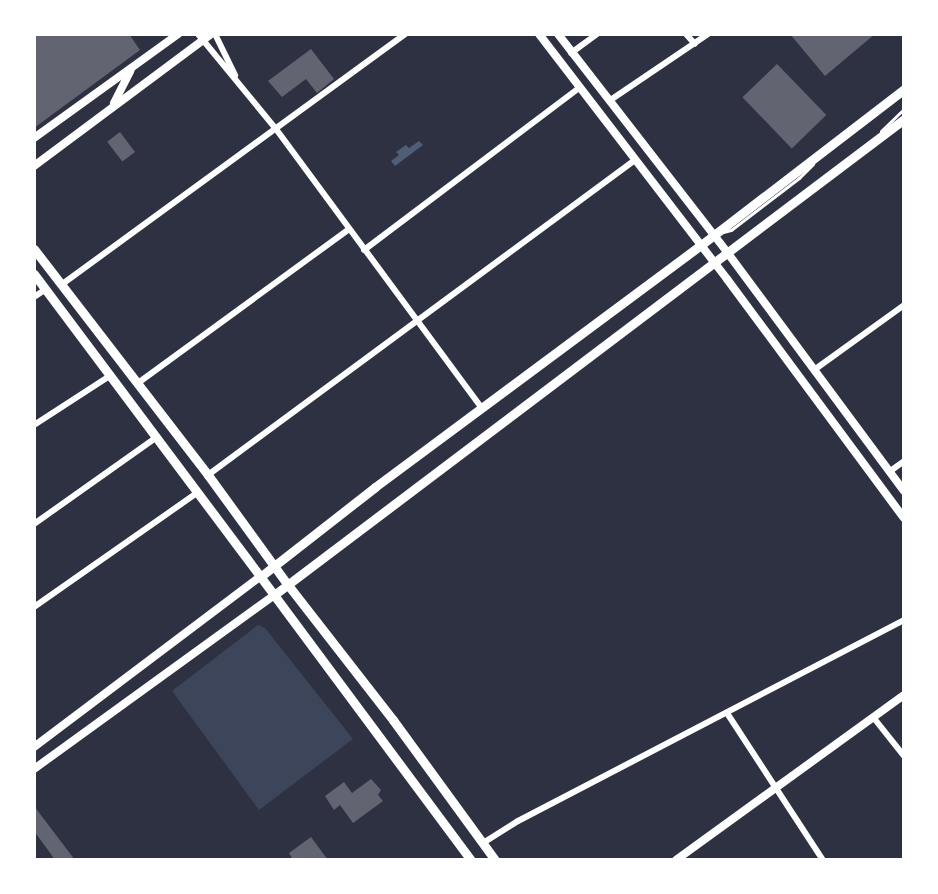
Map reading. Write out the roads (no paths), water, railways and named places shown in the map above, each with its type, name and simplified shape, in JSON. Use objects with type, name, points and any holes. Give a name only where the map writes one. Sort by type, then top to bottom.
[{"type":"main road","points":[[34,138],[178,34]]},
{"type":"main road","points":[[34,166],[200,37],[213,34]]},
{"type":"main road","points":[[538,34],[714,261],[903,518]]},
{"type":"main road","points":[[558,34],[727,252],[903,491]]},
{"type":"main road","points":[[113,106],[131,68]]},
{"type":"main road","points":[[34,747],[701,245],[903,88]]},
{"type":"main road","points":[[34,769],[288,585],[903,119]]},
{"type":"main road","points":[[34,249],[208,475],[495,860]]},
{"type":"main road","points":[[34,274],[199,492],[471,860]]},
{"type":"main road","points":[[402,765],[403,754],[408,750],[417,753]]},
{"type":"street","points":[[213,34],[236,78]]},
{"type":"street","points":[[61,285],[405,34]]},
{"type":"street","points":[[571,53],[597,34]]},
{"type":"street","points":[[686,34],[694,44]]},
{"type":"street","points":[[609,101],[708,34]]},
{"type":"street","points":[[200,37],[276,129],[482,408]]},
{"type":"street","points":[[364,250],[579,88]]},
{"type":"street","points":[[208,475],[635,160]]},
{"type":"street","points":[[138,383],[349,229]]},
{"type":"street","points":[[34,297],[46,289]]},
{"type":"street","points":[[814,370],[903,304]]},
{"type":"street","points":[[34,425],[111,375]]},
{"type":"street","points":[[34,524],[157,437]]},
{"type":"street","points":[[889,472],[903,461]]},
{"type":"street","points":[[34,607],[199,492]]},
{"type":"street","points":[[483,843],[518,820],[903,620]]},
{"type":"street","points":[[676,860],[903,695]]},
{"type":"street","points":[[727,713],[775,790],[823,860]]},
{"type":"street","points":[[873,717],[903,756]]},
{"type":"lane","points":[[870,144],[903,109]]}]
